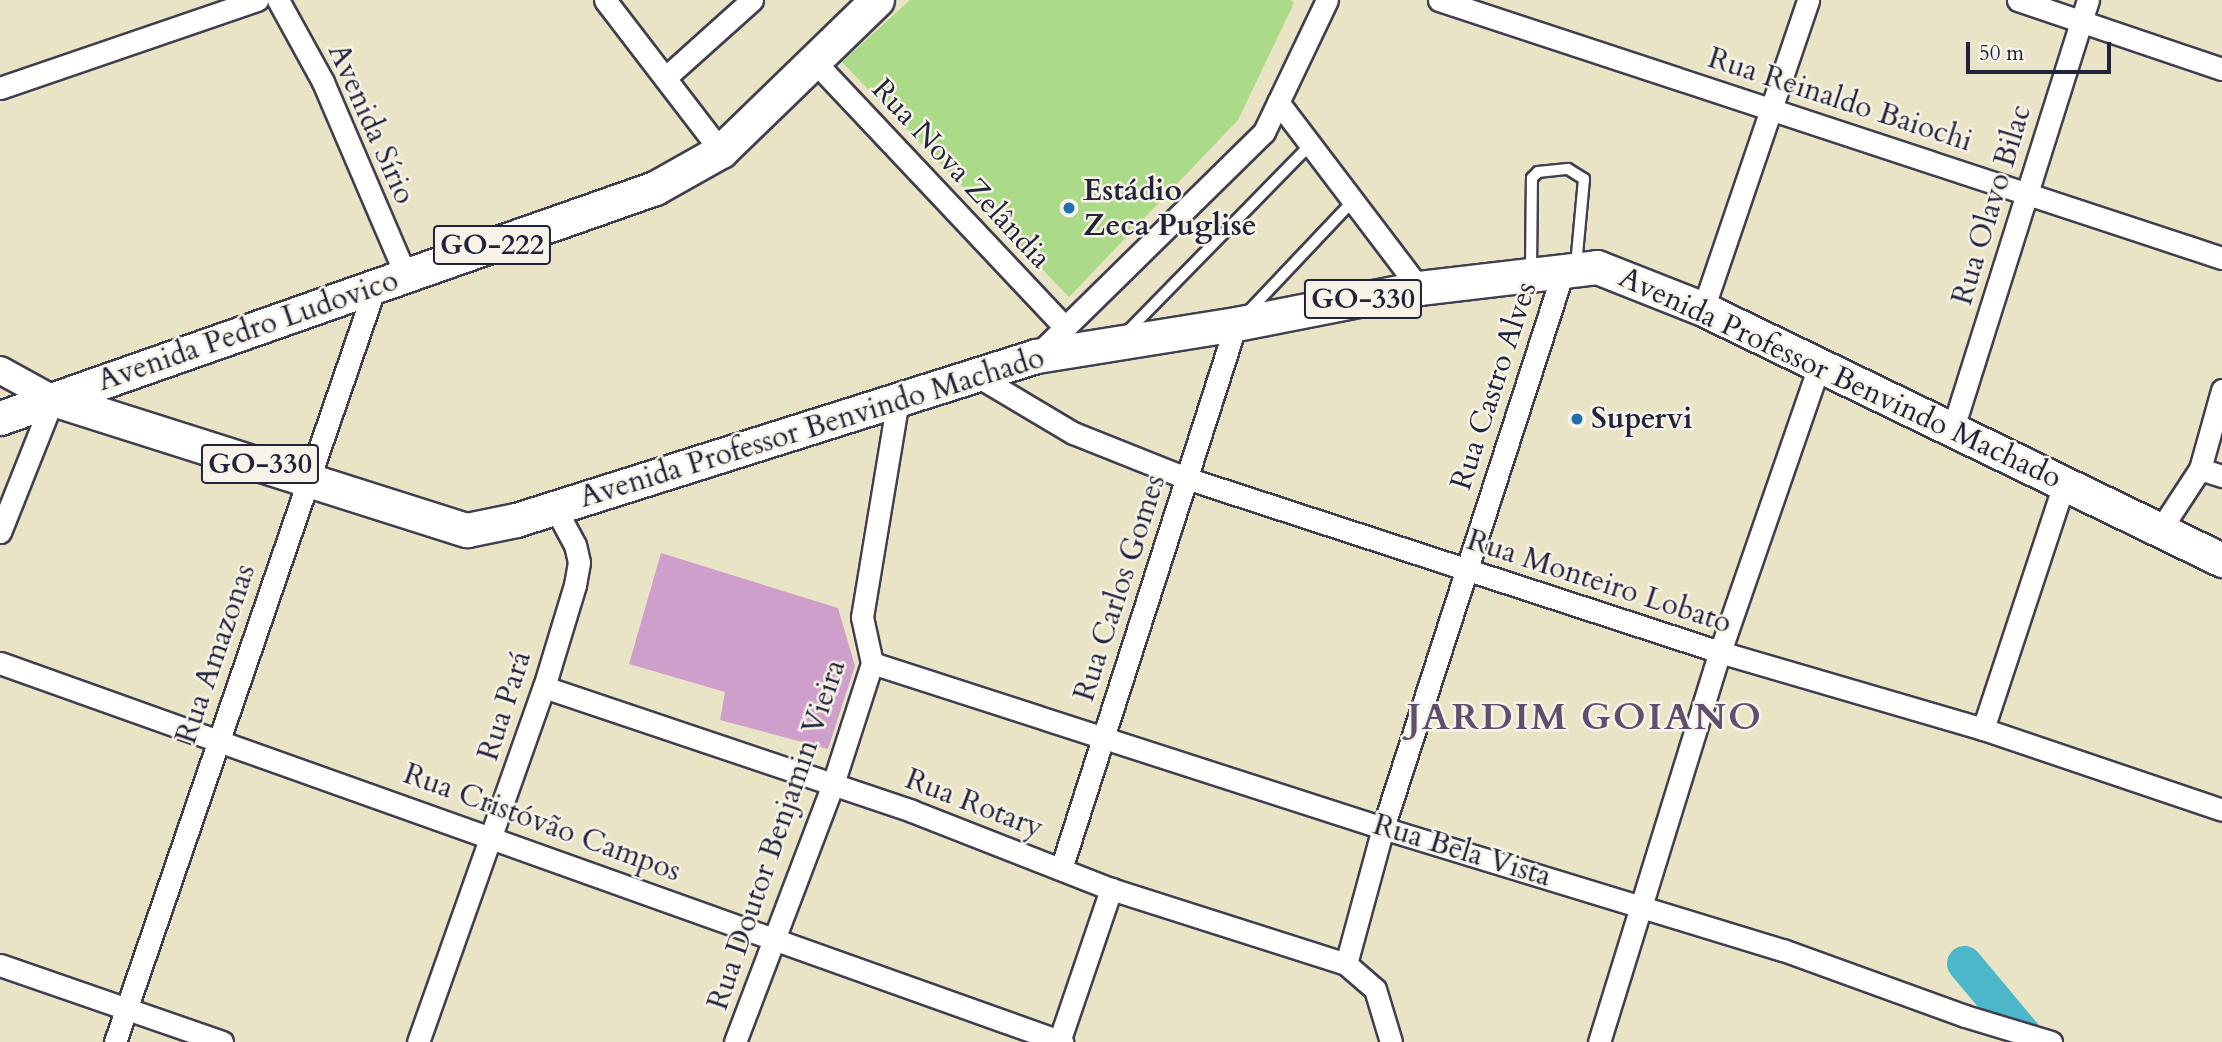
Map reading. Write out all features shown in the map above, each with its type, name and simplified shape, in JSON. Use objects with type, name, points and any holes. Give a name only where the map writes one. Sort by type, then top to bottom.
[{"type":"main road","name":"Avenida Pedro Ludovico","points":[[0,418],[655,188],[721,150],[877,0]]},
{"type":"main road","name":"Avenida Professor Benvindo Machado","points":[[308,479],[467,530],[555,508],[1036,356],[1236,324],[1419,288],[1597,267],[1703,309],[2162,527],[2222,559]]},
{"type":"main road","name":"GO-330","points":[[53,399],[308,479]]},
{"type":"street","points":[[0,88],[257,0]]},
{"type":"street","name":"Avenida Sírio","points":[[278,0],[323,82],[406,276]]},
{"type":"street","points":[[606,0],[721,150]]},
{"type":"street","points":[[665,78],[752,0]]},
{"type":"street","points":[[1036,356],[1264,132],[1327,0]]},
{"type":"street","name":"Rua Reinaldo Baiochi","points":[[1439,0],[2222,258]]},
{"type":"street","points":[[1703,309],[1808,0]]},
{"type":"street","points":[[2018,0],[2222,69]]},
{"type":"street","name":"Rua Olavo Bilac","points":[[1953,428],[2088,0]]},
{"type":"street","name":"Rua Nova Zelândia","points":[[814,61],[1065,327]]},
{"type":"street","points":[[1278,102],[1419,288]]},
{"type":"street","name":"Rua Castro Alves","points":[[1346,964],[1383,828],[1465,570],[1570,269]]},
{"type":"street","name":"Rua Amazonas","points":[[114,1042],[375,287]]},
{"type":"street","name":"Rua Carlos Gomes","points":[[1060,869],[1236,324]]},
{"type":"street","points":[[1599,1042],[1720,652],[1820,364]]},
{"type":"street","name":"GO-330","points":[[0,370],[53,399]]},
{"type":"street","name":"Rua Monteiro Lobato","points":[[974,374],[1073,433],[1186,478],[1720,652],[1983,729],[2222,810]]},
{"type":"street","points":[[2162,527],[2200,469],[2222,390]]},
{"type":"street","points":[[0,532],[53,399]]},
{"type":"street","name":"Rua Doutor Benjamin Vieira","points":[[735,1042],[833,784],[872,663],[862,617],[898,399]]},
{"type":"street","points":[[2200,469],[2222,476]]},
{"type":"street","points":[[1983,729],[2065,481]]},
{"type":"street","name":"Rua Pará","points":[[418,1042],[544,687],[579,562],[575,545],[555,508]]},
{"type":"street","name":"Rua Cristóvão Campos","points":[[0,663],[1060,1042]]},
{"type":"street","name":"Rua Bela Vista","points":[[872,663],[1105,736],[1383,828],[1641,904],[2051,1042]]},
{"type":"street","name":"Rua Rotary","points":[[544,687],[833,784],[1111,889],[1346,964],[1375,989],[1391,1042]]},
{"type":"street","points":[[1060,1042],[1111,889]]},
{"type":"street","points":[[0,965],[222,1042]]},
{"type":"lane","points":[[1116,343],[1310,145]]},
{"type":"lane","points":[[1531,274],[1530,205],[1532,178],[1538,172],[1568,169],[1584,179],[1570,269]]},
{"type":"lane","points":[[1236,324],[1353,201]]},
{"type":"green space","name":"Estádio Zeca Puglise","points":[[910,0],[1291,0],[1294,3],[1238,120],[1069,297],[842,62]]},
{"type":"building","points":[[661,553],[838,608],[855,666],[828,749],[720,720],[725,692],[629,664]]},
{"type":"waterway","points":[[1964,963],[2030,1042]]},
{"type":"place","name":"Estádio Zeca Puglise","points":[[1069,208]]},
{"type":"place","name":"Supervi","points":[[1577,419]]},
{"type":"district","name":"JARDIM GOIANO","points":[[1585,717]]}]
